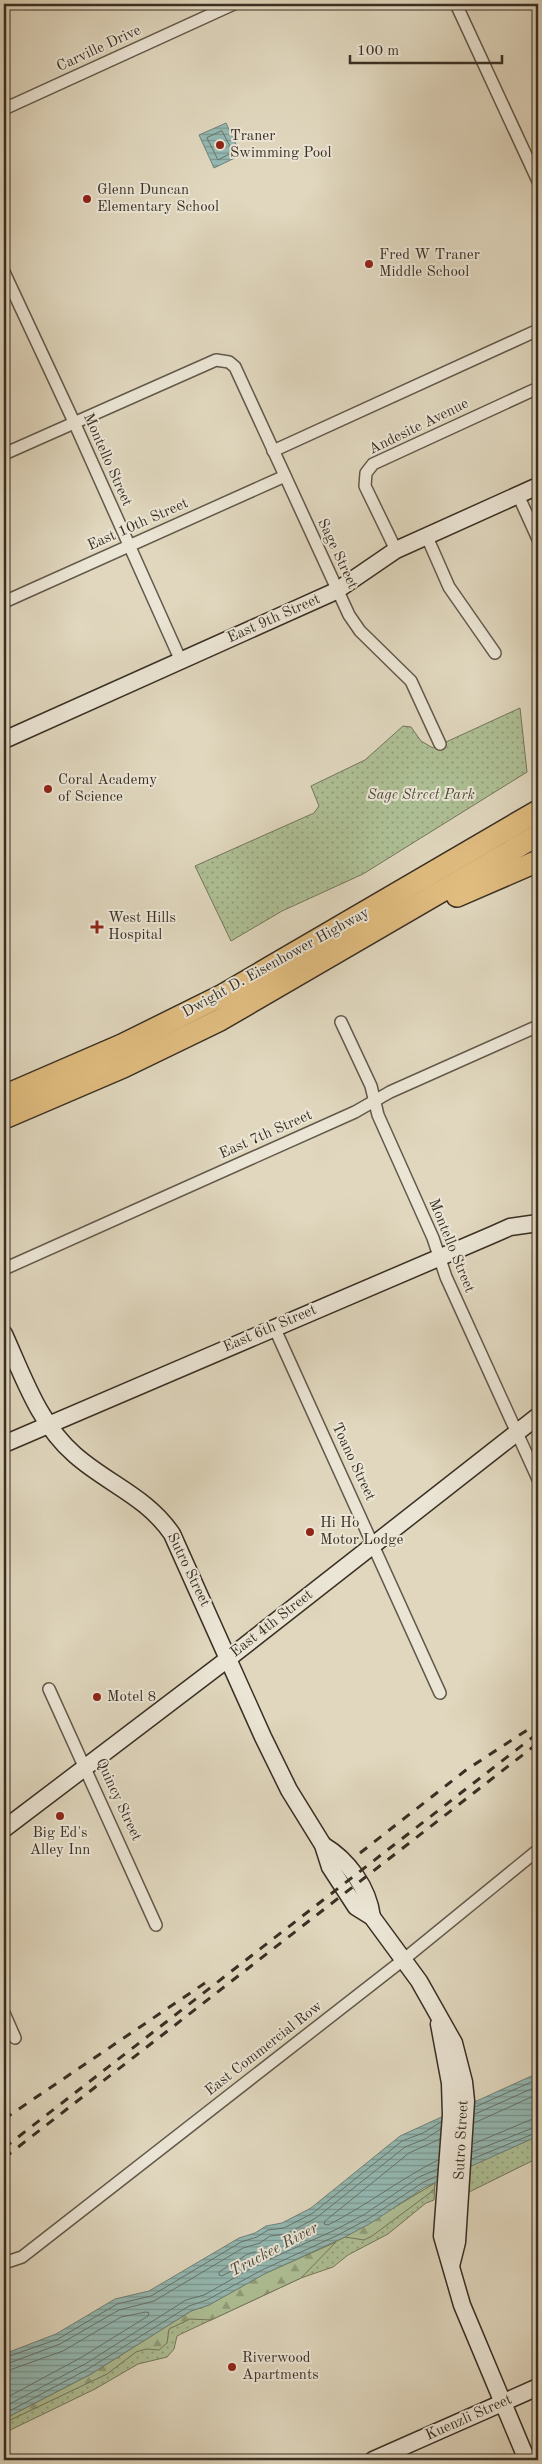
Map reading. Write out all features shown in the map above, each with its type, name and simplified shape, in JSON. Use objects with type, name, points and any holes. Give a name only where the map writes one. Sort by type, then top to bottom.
[{"type":"highway","points":[[502,832],[538,799]]},
{"type":"highway","name":"Dwight D. Eisenhower Highway","points":[[4,1096],[168,1023],[269,969],[538,811]]},
{"type":"highway","name":"Dwight D. Eisenhower Highway","points":[[4,1118],[123,1068],[253,1002],[538,835]]},
{"type":"highway","points":[[376,930],[538,861]]},
{"type":"highway","points":[[4,1080],[101,1040],[168,1023]]},
{"type":"street","name":"Carville Drive","points":[[4,109],[234,4]]},
{"type":"street","points":[[456,4],[538,181]]},
{"type":"street","name":"Montello Street","points":[[4,272],[181,660]]},
{"type":"street","points":[[273,451],[538,330]]},
{"type":"street","name":"Sage Street","points":[[74,422],[216,360],[229,362],[235,367],[336,591],[360,631],[403,671],[411,681],[440,744]]},
{"type":"street","name":"Andesite Avenue","points":[[396,550],[365,486],[366,473],[372,464],[538,388]]},
{"type":"street","points":[[4,454],[74,422]]},
{"type":"street","name":"East 10th Street","points":[[4,602],[285,476]]},
{"type":"street","name":"East 9th Street","points":[[4,740],[336,591],[396,550],[538,486]]},
{"type":"street","points":[[518,495],[538,539]]},
{"type":"street","points":[[427,537],[449,587],[495,653]]},
{"type":"street","name":"Montello Street","points":[[341,1022],[371,1086],[378,1115],[433,1236],[446,1277],[538,1480]]},
{"type":"street","name":"East 7th Street","points":[[4,1269],[538,1026]]},
{"type":"street","name":"East 6th Street","points":[[4,1444],[510,1227],[538,1222]]},
{"type":"street","name":"Toano Street","points":[[274,1327],[374,1543],[440,1694]]},
{"type":"street","name":"Sutro Street","points":[[4,1334],[35,1402],[48,1425],[62,1442],[80,1460],[133,1494],[164,1522],[181,1550],[289,1790],[323,1845],[341,1857],[364,1890],[370,1903],[372,1917],[419,1981],[454,2043],[461,2068],[466,2101],[457,2242],[451,2266],[462,2305],[527,2460]]},
{"type":"street","name":"East 4th Street","points":[[4,1829],[229,1658],[538,1416]]},
{"type":"street","name":"Quincy Street","points":[[50,1689],[156,1925]]},
{"type":"street","name":"East Commercial Row","points":[[4,2263],[22,2257],[403,1960],[538,1850]]},
{"type":"street","points":[[4,2013],[15,2038]]},
{"type":"street","name":"Kuenzli Street","points":[[373,2460],[538,2387]]},
{"type":"green space","name":"Sage Street Park","points":[[520,708],[527,772],[363,874],[282,911],[231,941],[195,866],[314,813],[319,806],[311,786],[365,760],[403,726],[411,727],[421,741],[433,748]]},
{"type":"green space","points":[[538,2136],[538,2158],[469,2192],[470,2166]]},
{"type":"green space","points":[[435,2183],[434,2200],[426,2203],[388,2234],[348,2255],[333,2267],[301,2278],[177,2336],[174,2349],[167,2357],[138,2364],[95,2389],[4,2433],[4,2419],[91,2374],[177,2321],[345,2237]]},
{"type":"green space","points":[[435,2183],[434,2190],[372,2236],[364,2240],[345,2237]]},
{"type":"green space","points":[[336,2242],[301,2278],[211,2320],[190,2319],[169,2329],[167,2343],[159,2350],[146,2349],[136,2352],[107,2374],[4,2423],[4,2419],[91,2374],[191,2311],[209,2305],[264,2274]]},
{"type":"water","name":"Traner Swimming Pool","points":[[226,123],[241,155],[214,168],[199,135]]},
{"type":"water","name":"Truckee River","points":[[538,2073],[538,2136],[425,2187],[371,2223],[345,2237],[264,2274],[209,2305],[191,2311],[91,2374],[4,2419],[4,2354],[56,2334],[115,2299],[149,2291],[239,2238],[255,2233],[266,2226],[282,2223],[311,2208],[400,2136]]},
{"type":"railway","points":[[360,1853],[466,1770],[538,1723]]},
{"type":"railway","points":[[4,2148],[538,1733]]},
{"type":"railway","points":[[4,2158],[538,1743]]},
{"type":"railway","points":[[4,2119],[205,1983]]},
{"type":"place","name":"Traner Swimming Pool","points":[[220,145]]},
{"type":"place","name":"Glenn Duncan Elementary School","points":[[87,199]]},
{"type":"place","name":"Fred W Traner Middle School","points":[[369,264]]},
{"type":"place","name":"Coral Academy of Science","points":[[48,789]]},
{"type":"place","name":"West Hills Hospital","points":[[97,927]]},
{"type":"place","name":"Hi Ho Motor Lodge","points":[[310,1532]]},
{"type":"place","name":"Motel 8","points":[[97,1697]]},
{"type":"place","name":"Big Ed's Alley Inn","points":[[60,1816]]},
{"type":"place","name":"Riverwood Apartments","points":[[232,2367]]}]
